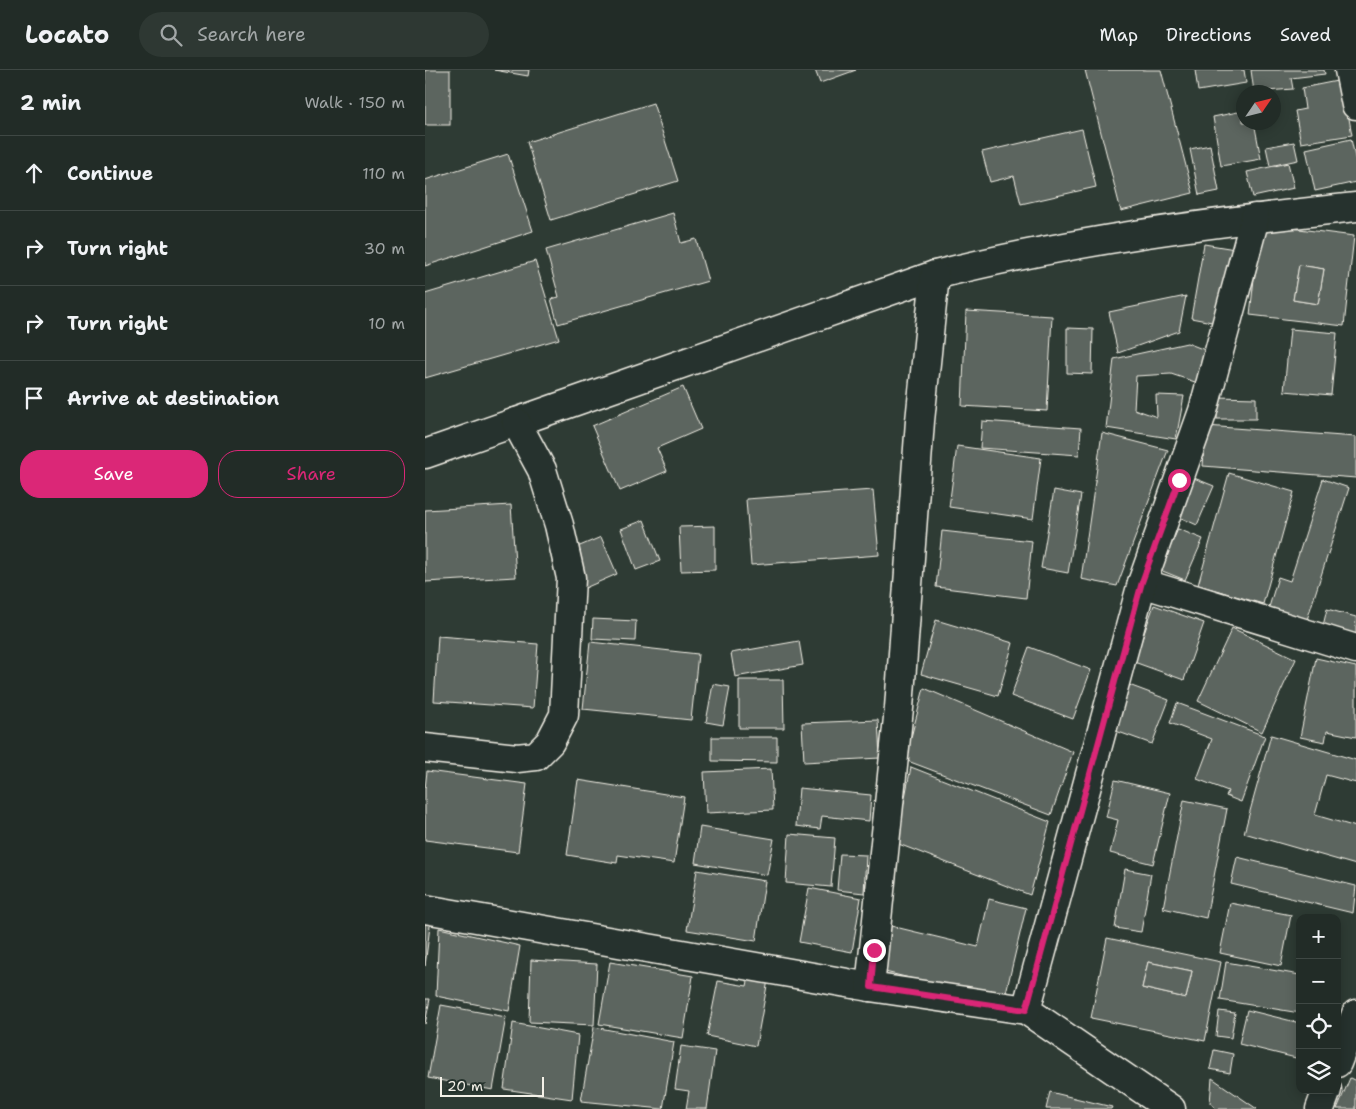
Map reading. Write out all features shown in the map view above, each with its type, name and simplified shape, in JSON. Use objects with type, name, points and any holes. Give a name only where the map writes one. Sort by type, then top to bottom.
[{"type":"street","points":[[1349,70],[1356,105]]},
{"type":"street","points":[[425,454],[935,274],[1007,256],[1070,245],[1255,218],[1356,207]]},
{"type":"street","points":[[1026,1010],[1142,582],[1203,411],[1255,218]]},
{"type":"street","points":[[871,987],[899,708],[920,421],[935,274]]},
{"type":"street","points":[[425,748],[517,758],[536,756],[550,742],[564,715],[571,578],[559,524],[542,470],[516,422]]},
{"type":"street","points":[[1142,582],[1356,649]]},
{"type":"street","points":[[425,909],[871,987],[1026,1010],[1171,1109]]},
{"type":"street","points":[[1341,1053],[1356,1014]]},
{"type":"street","points":[[1320,1109],[1326,1094]]},
{"type":"building","points":[[425,70],[450,70],[450,125],[425,125]]},
{"type":"building","points":[[494,70],[529,70],[528,76]]},
{"type":"building","points":[[815,70],[856,70],[820,83]]},
{"type":"building","points":[[1085,70],[1161,70],[1193,193],[1121,211]]},
{"type":"building","points":[[1195,70],[1244,70],[1246,83],[1198,91]]},
{"type":"building","points":[[1251,70],[1324,70],[1325,74],[1291,78],[1293,89],[1281,90],[1281,85],[1253,85]]},
{"type":"building","points":[[1342,80],[1352,135],[1301,143],[1295,111],[1305,109],[1302,88]]},
{"type":"building","points":[[653,103],[678,181],[551,220],[527,142]]},
{"type":"building","points":[[1236,112],[1236,130],[1256,130],[1261,159],[1221,166],[1213,117]]},
{"type":"building","points":[[1082,129],[1096,187],[1021,204],[1014,176],[990,182],[982,152]]},
{"type":"building","points":[[1351,139],[1356,162],[1356,182],[1315,191],[1306,149]]},
{"type":"building","points":[[1294,142],[1298,160],[1270,166],[1266,147]]},
{"type":"building","points":[[1210,145],[1219,191],[1199,195],[1190,149]]},
{"type":"building","points":[[508,154],[533,231],[425,266],[425,180]]},
{"type":"building","points":[[1288,163],[1294,188],[1253,197],[1247,172]]},
{"type":"building","points":[[673,213],[681,243],[696,239],[708,281],[558,324],[551,299],[559,297],[546,250]]},
{"type":"building","points":[[1260,224],[1354,236],[1344,326],[1250,315]],"holes":[[[1299,265],[1324,269],[1318,304],[1293,300]]]},
{"type":"building","points":[[1204,244],[1235,249],[1222,324],[1191,318]]},
{"type":"building","points":[[535,261],[559,339],[425,378],[425,294]]},
{"type":"building","points":[[1299,265],[1324,269],[1318,304],[1293,300]]},
{"type":"building","points":[[1186,296],[1179,331],[1118,353],[1109,312]]},
{"type":"building","points":[[966,311],[1052,316],[1047,411],[962,406]]},
{"type":"building","points":[[1067,328],[1093,329],[1092,374],[1067,373]]},
{"type":"building","points":[[1290,329],[1337,333],[1331,395],[1284,391]]},
{"type":"building","points":[[1187,343],[1205,350],[1198,383],[1171,374],[1136,376],[1134,409],[1157,417],[1156,395],[1184,396],[1176,439],[1106,428],[1114,359]]},
{"type":"building","points":[[683,387],[701,429],[657,448],[667,471],[620,491],[592,426]]},
{"type":"building","points":[[1217,397],[1256,398],[1256,419],[1217,419]]},
{"type":"building","points":[[982,421],[1081,428],[1079,455],[980,448]]},
{"type":"building","points":[[1206,426],[1356,437],[1356,478],[1203,466]]},
{"type":"building","points":[[1102,433],[1168,450],[1117,586],[1081,579]]},
{"type":"building","points":[[957,446],[1041,458],[1033,519],[949,507]]},
{"type":"building","points":[[1229,473],[1294,492],[1263,604],[1198,585]]},
{"type":"building","points":[[1194,478],[1214,486],[1197,525],[1177,516]]},
{"type":"building","points":[[1323,479],[1349,488],[1305,626],[1267,614],[1278,577],[1290,581]]},
{"type":"building","points":[[873,490],[879,555],[751,565],[746,499]]},
{"type":"building","points":[[1054,490],[1081,495],[1068,573],[1041,568]]},
{"type":"building","points":[[511,505],[516,577],[425,582],[425,510]]},
{"type":"building","points":[[644,520],[660,561],[636,570],[621,529]]},
{"type":"building","points":[[715,526],[715,570],[681,571],[679,527]]},
{"type":"building","points":[[1178,529],[1203,539],[1185,580],[1160,570]]},
{"type":"building","points":[[942,531],[1032,541],[1026,598],[936,587]]},
{"type":"building","points":[[601,537],[617,574],[585,588],[568,551]]},
{"type":"building","points":[[1154,605],[1204,623],[1184,680],[1134,662]]},
{"type":"building","points":[[1327,609],[1356,617],[1356,639],[1322,630]]},
{"type":"building","points":[[593,619],[636,621],[635,641],[592,639]]},
{"type":"building","points":[[936,620],[1013,643],[998,696],[921,674]]},
{"type":"building","points":[[1232,628],[1296,659],[1262,732],[1198,701]]},
{"type":"building","points":[[438,636],[538,644],[533,708],[434,701]]},
{"type":"building","points":[[799,641],[803,665],[735,677],[731,653]]},
{"type":"building","points":[[590,642],[698,654],[691,720],[583,709]]},
{"type":"building","points":[[1029,647],[1091,670],[1073,719],[1011,696]]},
{"type":"building","points":[[1316,658],[1356,667],[1356,737],[1327,731],[1325,742],[1300,737]]},
{"type":"building","points":[[739,680],[783,680],[784,728],[739,728]]},
{"type":"building","points":[[713,684],[730,687],[723,725],[706,722]]},
{"type":"building","points":[[1129,685],[1169,700],[1152,744],[1113,730]]},
{"type":"building","points":[[924,688],[1073,752],[1051,815],[905,760]]},
{"type":"building","points":[[1177,703],[1265,736],[1241,802],[1226,796],[1228,791],[1197,779],[1212,739],[1170,723]]},
{"type":"building","points":[[878,720],[880,758],[804,762],[802,723]]},
{"type":"building","points":[[1271,735],[1356,760],[1356,783],[1326,775],[1315,815],[1356,827],[1356,865],[1244,833]]},
{"type":"building","points":[[712,737],[777,737],[777,762],[712,761]]},
{"type":"building","points":[[911,767],[1050,822],[1030,895],[896,843]]},
{"type":"building","points":[[771,769],[773,810],[706,813],[704,772]]},
{"type":"building","points":[[427,771],[527,784],[518,852],[425,840]]},
{"type":"building","points":[[578,780],[684,797],[674,863],[618,855],[617,863],[567,855]]},
{"type":"building","points":[[1115,780],[1170,793],[1153,864],[1110,853],[1118,820],[1106,817]]},
{"type":"building","points":[[799,788],[871,795],[869,821],[822,816],[820,829],[796,826]]},
{"type":"building","points":[[1184,800],[1227,809],[1206,918],[1163,908]]},
{"type":"building","points":[[700,827],[774,839],[767,875],[695,863]]},
{"type":"building","points":[[789,834],[835,838],[831,887],[786,883]]},
{"type":"building","points":[[840,854],[866,855],[864,893],[837,890]]},
{"type":"building","points":[[1237,857],[1356,886],[1353,913],[1231,884]]},
{"type":"building","points":[[1125,869],[1151,874],[1141,932],[1115,928]]},
{"type":"building","points":[[697,870],[765,881],[756,941],[687,930]]},
{"type":"building","points":[[809,888],[861,898],[852,952],[799,942]]},
{"type":"building","points":[[989,899],[1026,908],[1004,1001],[881,971],[891,926],[978,947]]},
{"type":"building","points":[[1230,903],[1291,915],[1281,966],[1220,953]]},
{"type":"building","points":[[425,917],[431,918],[425,966]]},
{"type":"building","points":[[439,928],[520,946],[509,1011],[436,996]]},
{"type":"building","points":[[1107,938],[1221,962],[1205,1041],[1091,1018]],"holes":[[[1148,962],[1192,971],[1186,998],[1142,988]]]},
{"type":"building","points":[[531,960],[597,964],[594,1025],[529,1022]]},
{"type":"building","points":[[610,962],[693,976],[683,1038],[599,1024]]},
{"type":"building","points":[[1148,962],[1192,971],[1186,998],[1142,988]]},
{"type":"building","points":[[1226,962],[1296,974],[1296,1012],[1220,1000]]},
{"type":"building","points":[[749,976],[768,980],[756,1046],[707,1036],[718,981],[747,986]]},
{"type":"building","points":[[425,999],[430,999],[425,1024]]},
{"type":"building","points":[[441,1005],[506,1017],[493,1090],[428,1078]]},
{"type":"building","points":[[1247,1010],[1296,1022],[1296,1058],[1239,1044]]},
{"type":"building","points":[[1219,1011],[1235,1013],[1231,1038],[1216,1036]]},
{"type":"building","points":[[513,1023],[578,1035],[572,1099],[504,1089]]},
{"type":"building","points":[[594,1027],[674,1042],[663,1109],[581,1101]]},
{"type":"building","points":[[681,1046],[715,1051],[707,1109],[686,1109],[689,1091],[675,1089]]},
{"type":"building","points":[[1214,1050],[1233,1054],[1230,1073],[1210,1069]]},
{"type":"building","points":[[1212,1078],[1257,1109],[1217,1109],[1210,1103]]},
{"type":"building","points":[[1350,1078],[1356,1081],[1356,1109],[1337,1109]]},
{"type":"building","points":[[1050,1092],[1112,1107],[1111,1109],[1046,1109]]},
{"type":"route","points":[[874,950],[871,987],[1026,1010],[1142,582],[1179,480]]}]
